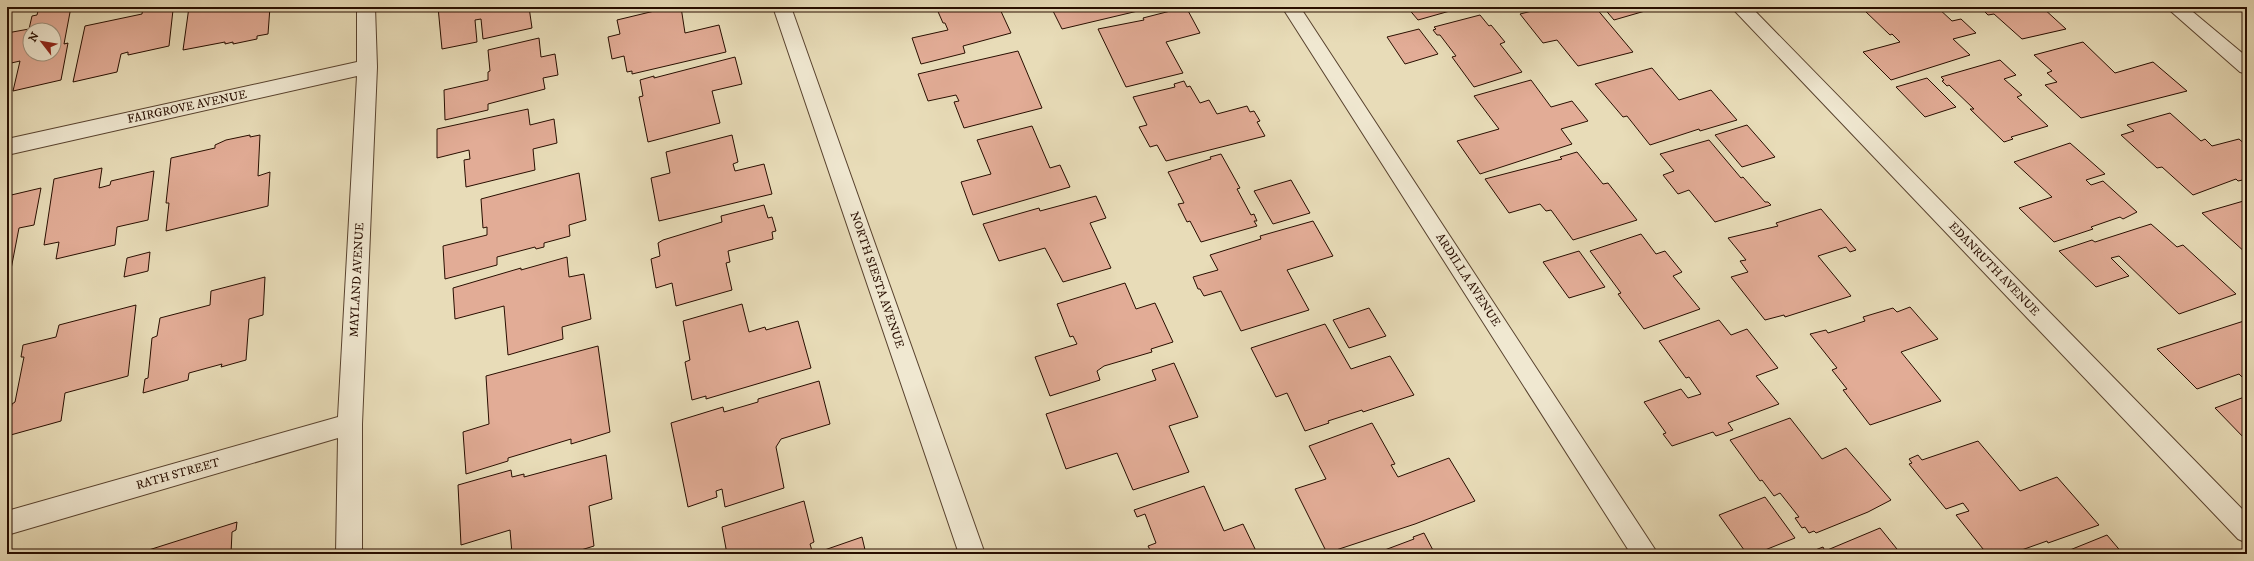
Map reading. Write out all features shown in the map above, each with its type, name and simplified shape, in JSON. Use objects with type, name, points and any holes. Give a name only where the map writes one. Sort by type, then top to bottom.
[{"type":"street","name":"MAYLAND AVENUE","points":[[349,554],[350,424],[367,68],[366,7]]},
{"type":"street","name":"NORTH SIESTA AVENUE","points":[[782,7],[972,554]]},
{"type":"street","name":"ARDILLA AVENUE","points":[[1291,7],[1645,554]]},
{"type":"street","name":"EDANRUTH AVENUE","points":[[1740,7],[2247,531]]},
{"type":"street","points":[[2175,7],[2247,67]]},
{"type":"street","name":"FAIRGROVE AVENUE","points":[[7,147],[367,68]]},
{"type":"street","name":"RATH STREET","points":[[7,523],[350,424]]},
{"type":"building","points":[[39,7],[71,7],[64,44],[68,43],[61,80],[13,91],[20,61],[7,64],[7,33],[22,30],[22,62],[62,62],[62,22],[31,22],[32,16],[37,15]]},
{"type":"building","points":[[143,7],[177,7],[173,10],[169,46],[128,55],[128,52],[121,54],[117,72],[73,82],[85,26],[142,14]]},
{"type":"building","points":[[189,7],[270,7],[268,34],[257,36],[257,39],[233,44],[233,42],[225,44],[225,42],[183,50]]},
{"type":"building","points":[[438,7],[529,7],[532,28],[483,39],[481,19],[475,20],[477,42],[442,49]]},
{"type":"building","points":[[671,7],[681,7],[685,33],[719,25],[726,52],[632,74],[632,71],[627,72],[624,56],[612,59],[608,37],[620,34],[617,20]]},
{"type":"building","points":[[936,7],[999,7],[1011,33],[963,46],[965,53],[921,64],[912,38],[948,30]]},
{"type":"building","points":[[1066,7],[1141,7],[1142,10],[1062,29],[1053,11]]},
{"type":"building","points":[[1186,7],[1200,33],[1166,42],[1183,73],[1126,87],[1098,29],[1144,20],[1143,18]]},
{"type":"building","points":[[1407,7],[1464,7],[1418,20]]},
{"type":"building","points":[[1548,7],[1601,7],[1596,8],[1633,52],[1578,66],[1557,40],[1543,43],[1520,14]]},
{"type":"building","points":[[1603,7],[1641,7],[1645,11],[1614,20]]},
{"type":"building","points":[[1880,7],[1937,7],[1952,21],[1961,19],[1976,33],[1953,39],[1970,55],[1891,80],[1863,52],[1900,42],[1892,34],[1890,35],[1865,11]]},
{"type":"building","points":[[1980,7],[2042,7],[2066,29],[2022,39],[1994,14],[1988,15]]},
{"type":"building","points":[[1480,15],[1489,26],[1491,25],[1505,42],[1500,44],[1522,72],[1474,87],[1452,57],[1456,56],[1440,35],[1437,35],[1433,30],[1436,29],[1434,27]]},
{"type":"building","points":[[1419,29],[1438,54],[1405,64],[1387,37]]},
{"type":"building","points":[[539,38],[541,57],[555,54],[558,75],[543,78],[545,89],[488,104],[488,110],[445,120],[444,90],[488,80],[488,72],[490,71],[488,50]]},
{"type":"building","points":[[2083,42],[2115,73],[2153,62],[2187,91],[2081,118],[2045,85],[2057,82],[2047,73],[2052,71],[2034,55]]},
{"type":"building","points":[[1018,51],[1042,108],[964,128],[954,102],[959,101],[956,95],[928,101],[918,74]]},
{"type":"building","points":[[735,57],[742,84],[712,91],[720,123],[648,142],[639,97],[643,96],[640,80],[654,76],[654,78]]},
{"type":"building","points":[[2000,60],[2016,75],[2004,79],[2022,95],[2017,97],[2048,126],[2011,137],[2013,139],[2004,142],[1970,109],[1974,109],[1949,85],[1947,86],[1942,81],[1944,80],[1941,77]]},
{"type":"building","points":[[1652,68],[1679,100],[1711,90],[1737,120],[1700,131],[1699,129],[1650,145],[1627,116],[1623,117],[1595,84]]},
{"type":"building","points":[[1927,78],[1956,107],[1925,117],[1896,87]]},
{"type":"building","points":[[1531,80],[1551,107],[1572,101],[1588,121],[1561,129],[1572,144],[1480,174],[1457,141],[1499,129],[1474,96]]},
{"type":"building","points":[[1184,81],[1187,87],[1190,86],[1200,103],[1209,100],[1217,114],[1247,106],[1250,112],[1254,111],[1260,121],[1257,122],[1265,136],[1166,161],[1157,145],[1150,147],[1139,127],[1147,125],[1133,97],[1175,87],[1174,84]]},
{"type":"building","points":[[528,109],[530,125],[554,119],[557,143],[533,149],[535,170],[466,187],[464,160],[470,159],[469,150],[437,158],[437,129]]},
{"type":"building","points":[[2170,113],[2201,141],[2205,139],[2212,146],[2239,139],[2247,146],[2247,179],[2238,181],[2236,179],[2193,195],[2162,167],[2157,168],[2121,135],[2134,131],[2127,125]]},
{"type":"building","points":[[1747,125],[1775,157],[1742,167],[1715,135]]},
{"type":"building","points":[[1032,126],[1050,168],[1060,165],[1070,187],[973,215],[961,182],[991,174],[977,140]]},
{"type":"building","points":[[250,135],[250,137],[260,135],[258,176],[270,172],[268,206],[166,231],[169,203],[166,203],[171,158],[215,148],[215,145],[226,140]]},
{"type":"building","points":[[732,135],[738,162],[733,164],[735,171],[764,164],[772,194],[659,221],[651,178],[670,173],[666,152]]},
{"type":"building","points":[[1709,140],[1741,178],[1743,177],[1765,202],[1768,202],[1771,205],[1715,222],[1689,190],[1678,194],[1663,175],[1674,171],[1660,154]]},
{"type":"building","points":[[2070,143],[2105,174],[2086,180],[2091,185],[2103,181],[2137,212],[2123,219],[2120,217],[2091,227],[2093,229],[2054,242],[2019,208],[2052,197],[2014,162]]},
{"type":"building","points":[[1577,152],[1603,184],[1608,183],[1637,220],[1573,240],[1551,210],[1546,211],[1540,204],[1509,213],[1485,179],[1562,159],[1560,157]]},
{"type":"building","points":[[1221,154],[1240,188],[1237,189],[1251,215],[1254,214],[1257,221],[1254,221],[1257,226],[1201,242],[1190,221],[1187,222],[1178,204],[1184,203],[1168,172],[1211,159],[1210,157]]},
{"type":"building","points":[[102,168],[99,188],[110,185],[111,181],[154,171],[148,220],[117,227],[115,245],[56,259],[59,242],[44,245],[54,179]]},
{"type":"building","points":[[579,173],[586,220],[569,225],[570,236],[544,243],[544,247],[536,249],[535,247],[497,257],[497,265],[445,279],[443,246],[487,235],[487,227],[483,228],[481,199]]},
{"type":"building","points":[[1291,180],[1310,213],[1273,224],[1254,191]]},
{"type":"building","points":[[41,188],[34,225],[19,228],[7,290],[7,196]]},
{"type":"building","points":[[1096,196],[1106,218],[1090,223],[1111,268],[1063,282],[1045,248],[999,261],[983,224],[1039,208],[1040,211]]},
{"type":"building","points":[[2247,200],[2247,254],[2202,213]]},
{"type":"building","points":[[764,205],[768,218],[772,217],[776,231],[772,232],[773,239],[728,251],[730,262],[726,263],[732,290],[676,306],[672,283],[656,288],[651,259],[660,256],[658,243],[663,240],[722,222],[721,216]]},
{"type":"building","points":[[1821,209],[1856,250],[1850,252],[1846,247],[1818,256],[1851,296],[1785,317],[1784,315],[1765,320],[1731,277],[1748,272],[1740,261],[1746,260],[1728,238],[1778,226],[1776,223]]},
{"type":"building","points":[[1313,221],[1333,256],[1287,270],[1309,310],[1241,331],[1221,291],[1204,296],[1200,289],[1198,289],[1193,277],[1218,270],[1210,255],[1261,239],[1260,236]]},
{"type":"building","points":[[2151,224],[2177,247],[2183,245],[2236,294],[2179,314],[2119,256],[2111,258],[2129,276],[2096,287],[2059,251],[2092,240],[2095,242]]},
{"type":"building","points":[[1641,234],[1656,254],[1665,251],[1682,272],[1673,276],[1700,309],[1644,329],[1618,294],[1621,293],[1590,251]]},
{"type":"building","points":[[1579,251],[1605,287],[1569,298],[1543,262]]},
{"type":"building","points":[[150,252],[148,271],[124,277],[127,258]]},
{"type":"building","points":[[567,257],[569,277],[584,274],[591,319],[562,327],[563,339],[508,355],[504,306],[455,319],[453,288],[521,268],[521,270]]},
{"type":"building","points":[[265,277],[263,315],[249,319],[246,360],[221,367],[222,364],[189,373],[188,380],[143,393],[145,379],[148,378],[152,338],[157,336],[160,318],[210,305],[211,291]]},
{"type":"building","points":[[1125,283],[1136,309],[1155,303],[1173,342],[1151,349],[1152,352],[1104,366],[1097,371],[1100,380],[1050,396],[1035,357],[1077,344],[1073,336],[1070,337],[1057,304]]},
{"type":"building","points":[[742,304],[749,332],[765,327],[766,330],[798,321],[811,368],[706,399],[706,396],[692,400],[685,362],[690,360],[683,321]]},
{"type":"building","points":[[136,305],[128,376],[65,393],[61,421],[7,436],[12,404],[15,402],[24,357],[21,357],[23,345],[56,337],[59,325]]},
{"type":"building","points":[[1910,307],[1938,339],[1901,352],[1941,401],[1870,425],[1843,390],[1847,389],[1832,370],[1837,368],[1810,334],[1826,330],[1828,333],[1865,321],[1863,317],[1893,308],[1897,312]]},
{"type":"building","points":[[1369,308],[1386,336],[1349,348],[1333,320]]},
{"type":"building","points":[[1719,320],[1731,335],[1747,329],[1778,368],[1756,376],[1779,404],[1728,423],[1733,430],[1716,436],[1713,432],[1672,446],[1663,434],[1666,433],[1644,402],[1681,389],[1688,398],[1701,394],[1689,377],[1686,378],[1659,341]]},
{"type":"building","points":[[2247,320],[2247,382],[2239,374],[2197,389],[2157,349]]},
{"type":"building","points":[[1325,324],[1351,369],[1390,356],[1414,395],[1363,412],[1362,410],[1328,421],[1329,423],[1305,431],[1287,393],[1276,397],[1251,348]]},
{"type":"building","points":[[598,346],[610,432],[571,444],[571,439],[508,458],[508,461],[466,474],[463,432],[489,424],[486,376]]},
{"type":"building","points":[[1174,363],[1198,417],[1169,426],[1189,472],[1133,490],[1117,453],[1066,469],[1046,414],[1156,380],[1152,370]]},
{"type":"building","points":[[819,381],[830,424],[781,439],[776,447],[784,488],[725,507],[722,489],[716,491],[717,497],[688,507],[671,423],[723,407],[724,412],[758,402],[758,399]]},
{"type":"building","points":[[2247,396],[2247,441],[2215,408]]},
{"type":"building","points":[[1790,418],[1822,459],[1846,448],[1891,500],[1868,512],[1816,533],[1814,531],[1809,533],[1805,527],[1802,528],[1795,518],[1799,517],[1780,493],[1774,496],[1762,480],[1760,481],[1730,440]]},
{"type":"building","points":[[1372,423],[1395,464],[1391,465],[1398,477],[1449,458],[1475,501],[1415,524],[1327,553],[1295,489],[1326,479],[1309,446]]},
{"type":"building","points":[[1978,441],[2020,491],[2057,477],[2099,525],[2048,543],[2047,541],[2016,552],[2017,554],[1987,554],[1956,515],[1969,511],[1963,503],[1946,509],[1909,464],[1912,463],[1909,459],[1918,455],[1922,460]]},
{"type":"building","points":[[606,455],[612,499],[589,506],[594,546],[568,554],[512,554],[510,530],[461,545],[458,485],[511,470],[512,477],[524,474],[524,477]]},
{"type":"building","points":[[1204,486],[1224,531],[1243,524],[1257,553],[1145,554],[1151,552],[1148,546],[1156,543],[1145,514],[1137,517],[1134,510]]},
{"type":"building","points":[[1765,497],[1795,538],[1755,554],[1747,554],[1719,515]]},
{"type":"building","points":[[804,501],[814,542],[810,544],[813,554],[727,554],[722,527]]},
{"type":"building","points":[[237,522],[236,530],[232,532],[231,554],[136,554]]},
{"type":"building","points":[[1880,528],[1901,554],[1805,554],[1823,547],[1825,551]]},
{"type":"building","points":[[1424,533],[1435,554],[1374,554],[1414,539],[1413,537]]},
{"type":"building","points":[[2107,535],[2123,554],[2060,554]]},
{"type":"building","points":[[862,537],[866,554],[813,554]]}]
